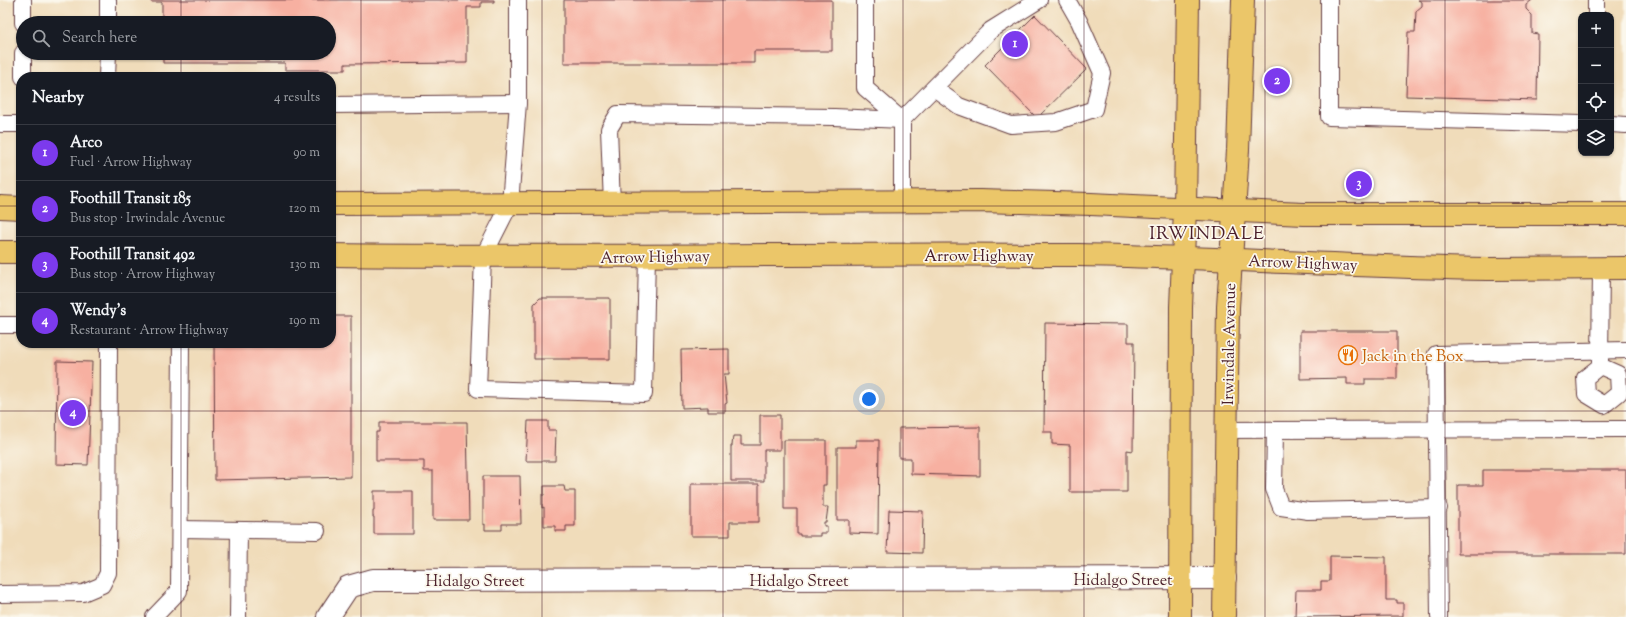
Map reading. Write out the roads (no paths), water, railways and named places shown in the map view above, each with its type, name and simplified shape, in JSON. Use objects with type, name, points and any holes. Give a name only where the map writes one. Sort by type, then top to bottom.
[{"type":"main road","points":[[1180,617],[1183,258],[1188,0]]},
{"type":"main road","name":"Irwindale Avenue","points":[[1224,617],[1230,258],[1238,150],[1243,0]]},
{"type":"main road","points":[[336,204],[612,204],[980,201],[1304,214],[1626,214]]},
{"type":"main road","points":[[0,207],[16,208]]},
{"type":"main road","points":[[0,252],[16,252]]},
{"type":"main road","name":"Arrow Highway","points":[[336,255],[483,257],[937,254],[1230,258],[1488,269],[1626,268]]},
{"type":"street","name":"Hidalgo Street","points":[[328,617],[348,587],[373,580],[1225,578]]},
{"type":"lane","points":[[23,0],[23,16]]},
{"type":"lane","points":[[108,0],[108,16]]},
{"type":"lane","points":[[518,0],[518,103],[510,204],[483,257],[478,389],[644,394],[647,255]]},
{"type":"lane","points":[[864,0],[865,88],[902,120]]},
{"type":"lane","points":[[902,202],[902,120],[991,30],[1039,0]]},
{"type":"lane","points":[[934,88],[959,106],[1011,125],[1056,122],[1094,109],[1102,73],[1079,21],[1067,0]]},
{"type":"lane","points":[[1329,0],[1329,117],[1578,124]]},
{"type":"lane","points":[[1596,0],[1596,12]]},
{"type":"lane","points":[[23,60],[23,72]]},
{"type":"lane","points":[[107,72],[108,60]]},
{"type":"lane","points":[[336,105],[518,103]]},
{"type":"lane","points":[[612,204],[609,129],[618,114],[834,117],[902,120]]},
{"type":"lane","points":[[0,124],[16,124]]},
{"type":"lane","points":[[1614,124],[1626,125]]},
{"type":"lane","points":[[1601,268],[1600,358],[1585,378],[1586,394],[1604,405]]},
{"type":"lane","points":[[0,325],[16,325]]},
{"type":"lane","points":[[0,594],[83,593],[102,585],[108,573],[109,348]]},
{"type":"lane","points":[[154,617],[179,591],[181,348]]},
{"type":"lane","points":[[1439,617],[1439,508],[1436,354],[1600,358],[1626,350]]},
{"type":"lane","points":[[1600,358],[1618,374],[1619,394],[1604,405]]},
{"type":"lane","points":[[1604,405],[1604,429]]},
{"type":"lane","points":[[1226,430],[1626,428]]},
{"type":"lane","points":[[1275,430],[1274,489],[1281,507],[1308,511],[1439,508]]},
{"type":"lane","points":[[180,529],[317,531]]},
{"type":"lane","points":[[238,617],[239,530]]},
{"type":"place","name":"Arco","points":[[1015,44]]},
{"type":"place","name":"Foothill Transit 185","points":[[1277,81]]},
{"type":"place","name":"Foothill Transit 492","points":[[1359,184]]},
{"type":"place","name":"Jack in the Box","points":[[1348,355]]},
{"type":"place","name":"Wendy's","points":[[73,413]]},
{"type":"district","name":"IRWINDALE","points":[[1207,233]]}]
